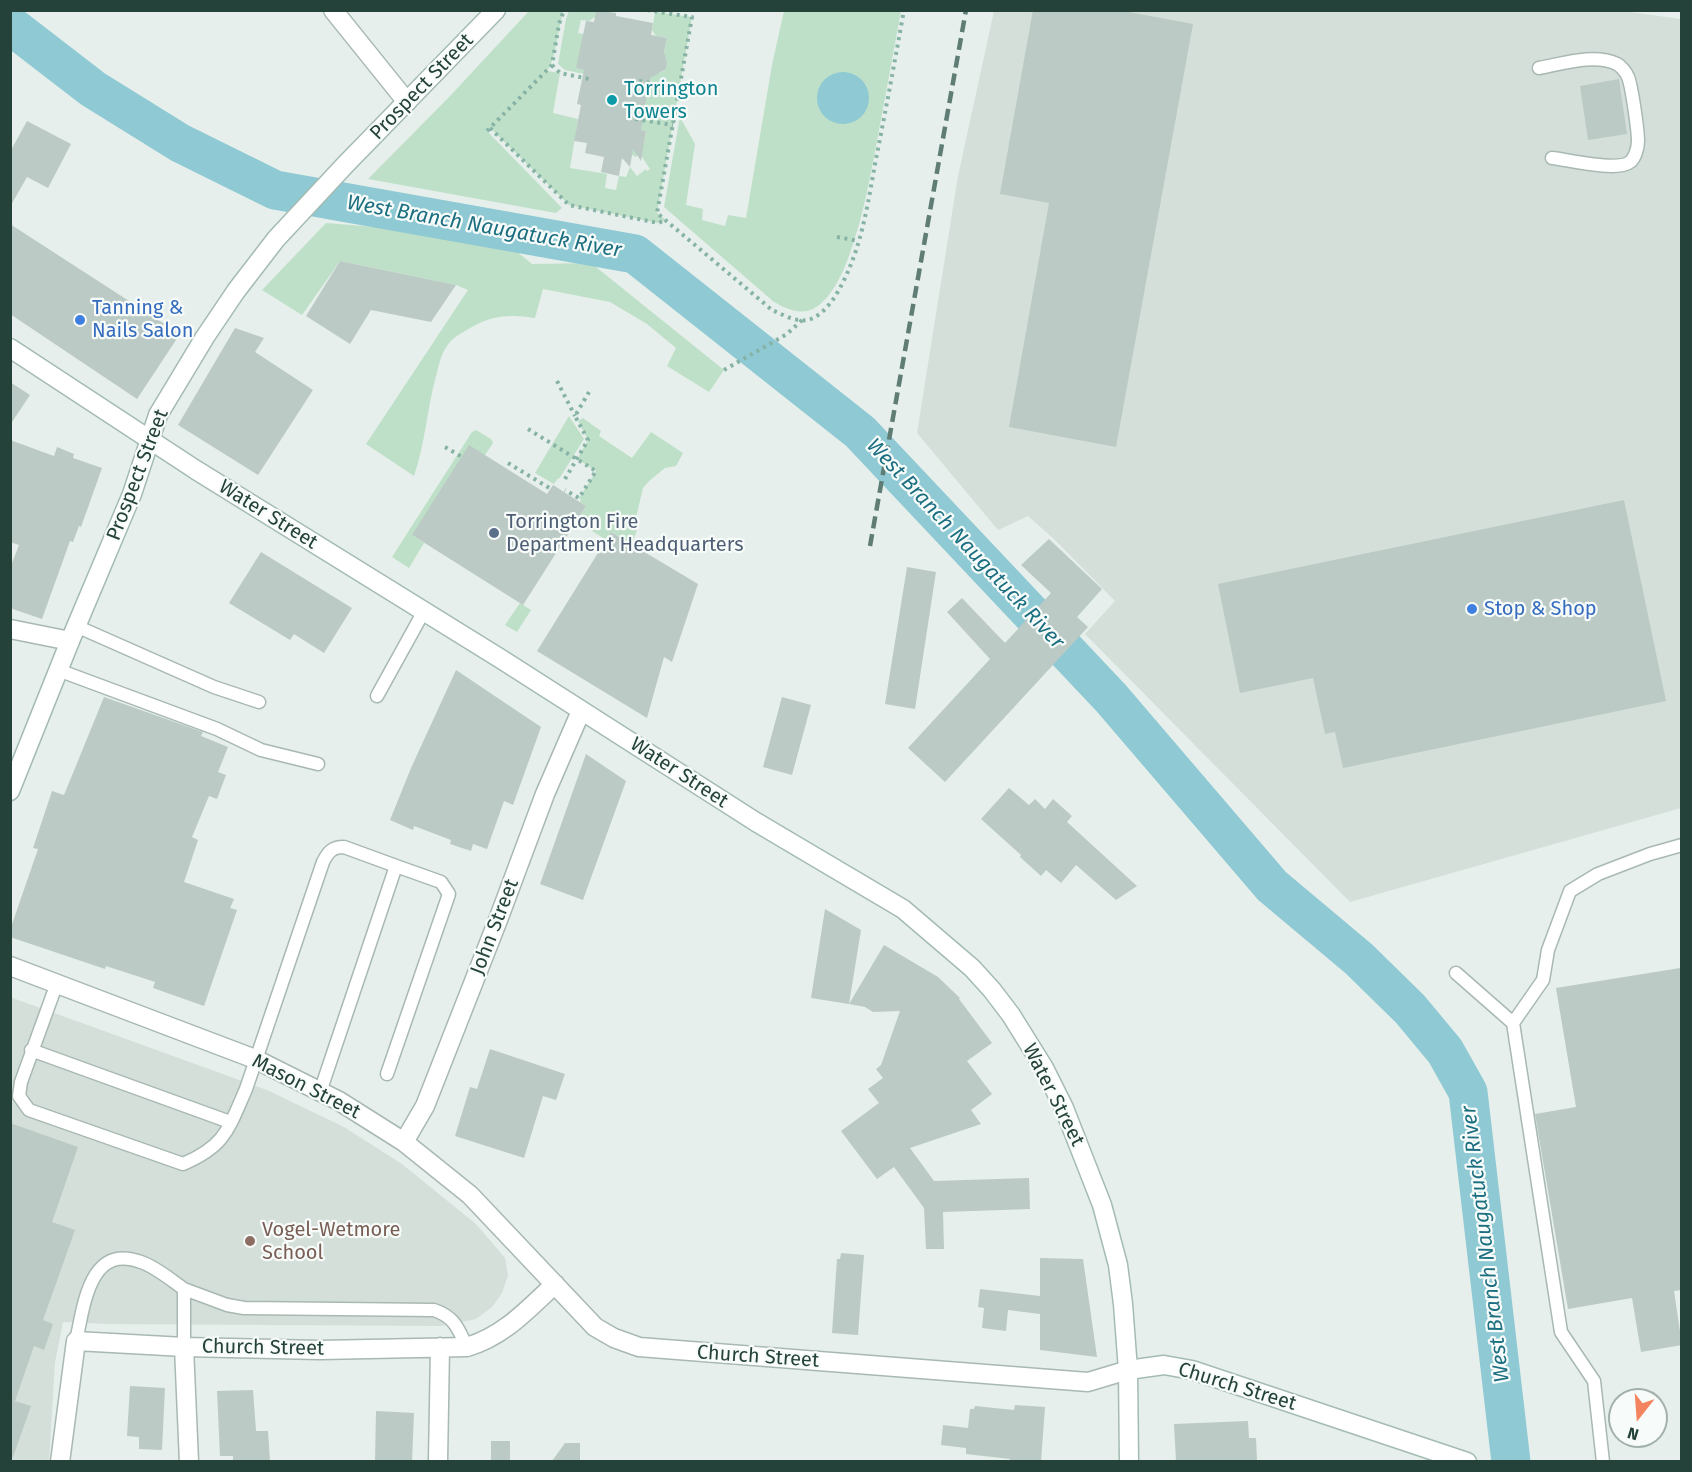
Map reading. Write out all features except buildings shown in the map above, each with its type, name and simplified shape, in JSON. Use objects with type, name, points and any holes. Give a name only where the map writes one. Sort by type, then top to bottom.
[{"type":"street","points":[[333,10],[407,102]]},
{"type":"street","name":"Prospect Street","points":[[10,791],[132,494],[158,415],[205,337],[236,291],[276,239],[496,10]]},
{"type":"street","name":"Water Street","points":[[10,348],[196,470],[424,611],[775,834],[903,909],[972,968],[992,990],[1044,1068],[1064,1108],[1102,1205],[1118,1265],[1128,1370],[1129,1461]]},
{"type":"street","points":[[10,629],[73,634]]},
{"type":"street","name":"John Street","points":[[404,1142],[425,1106],[545,794],[581,711]]},
{"type":"street","name":"Mason Street","points":[[10,966],[255,1059],[339,1101],[404,1142],[470,1195],[555,1284]]},
{"type":"street","name":"Church Street","points":[[76,1341],[184,1347],[320,1350],[467,1347],[486,1341],[505,1329],[555,1284],[595,1327],[614,1338],[639,1347],[1088,1382],[1128,1370],[1164,1365],[1192,1370],[1467,1461]]},
{"type":"street","points":[[60,1461],[76,1341]]},
{"type":"street","points":[[184,1347],[189,1461]]},
{"type":"street","points":[[438,1461],[440,1347]]},
{"type":"lane","points":[[1539,68],[1594,59],[1619,64],[1628,76],[1638,140],[1636,153],[1630,162],[1622,165],[1608,166],[1552,158]]},
{"type":"lane","points":[[378,696],[424,611]]},
{"type":"lane","points":[[73,634],[259,702]]},
{"type":"lane","points":[[58,670],[207,725],[261,750],[318,764]]},
{"type":"lane","points":[[1513,1023],[1543,980],[1548,950],[1570,891],[1598,874],[1650,854],[1682,845]]},
{"type":"lane","points":[[57,983],[21,1082],[19,1096],[29,1110],[183,1164],[204,1155],[221,1141],[246,1089],[319,873],[328,853],[336,847],[344,847],[441,882],[449,894],[387,1074]]},
{"type":"lane","points":[[321,1092],[396,866]]},
{"type":"lane","points":[[1455,973],[1513,1023],[1561,1332],[1594,1381],[1603,1461]]},
{"type":"lane","points":[[31,1050],[230,1122]]},
{"type":"lane","points":[[76,1341],[89,1285],[95,1273],[108,1261],[123,1257],[142,1262],[184,1289],[227,1305],[244,1308],[434,1310],[453,1320],[467,1347]]},
{"type":"lane","points":[[184,1289],[184,1347]]},
{"type":"path","points":[[564,10],[559,24],[552,65],[489,129],[569,205],[658,223],[666,220]]},
{"type":"path","points":[[647,10],[692,17],[657,213],[772,310],[787,317],[802,320],[810,319],[822,312],[830,303],[849,270],[859,241],[866,218],[904,10]]},
{"type":"path","points":[[552,65],[560,73]]},
{"type":"path","points":[[547,71],[589,79]]},
{"type":"path","points":[[639,81],[680,88]]},
{"type":"path","points":[[635,119],[673,125]]},
{"type":"path","points":[[837,237],[859,241]]},
{"type":"path","points":[[724,370],[787,334],[802,320]]},
{"type":"path","points":[[557,381],[588,440],[565,480]]},
{"type":"path","points":[[575,416],[590,392]]},
{"type":"path","points":[[528,429],[596,471],[579,498],[565,490]]},
{"type":"path","points":[[445,447],[462,457]]},
{"type":"path","points":[[508,463],[550,489]]},
{"type":"shaded area","points":[[1615,10],[1681,19],[1681,808],[1350,902],[1085,634],[1115,601],[1028,516],[998,530],[917,433],[958,176],[994,11]]},
{"type":"shaded area","name":"Vogel-Wetmore School","points":[[10,997],[267,1090],[344,1127],[402,1164],[476,1224],[505,1258],[508,1275],[502,1293],[492,1307],[476,1319],[441,1326],[63,1322],[55,1362],[49,1461],[11,1461]]},
{"type":"green space","points":[[564,10],[553,60],[547,71],[560,73],[553,113],[578,119],[570,168],[607,174],[605,188],[616,190],[619,176],[626,177],[630,167],[637,176],[646,169],[647,171],[650,169],[640,154],[635,157],[629,152],[636,143],[644,144],[646,131],[637,129],[647,96],[636,94],[646,70],[660,73],[666,69],[667,63],[663,57],[667,38],[656,36],[652,30],[655,12],[692,17],[657,213],[666,220],[658,223],[569,205],[490,128],[487,131],[562,208],[556,213],[368,179],[451,95],[529,11]]},
{"type":"green space","points":[[569,11],[596,11],[595,17],[589,21],[581,20],[578,33],[588,35],[576,68],[588,70],[589,75],[565,70],[558,64]]},
{"type":"green space","points":[[784,11],[901,11],[869,183],[855,239],[844,268],[831,292],[820,305],[808,311],[788,309],[774,302],[664,207],[680,117],[695,144],[686,205],[703,209],[702,220],[725,226],[728,215],[746,218],[772,65]]},
{"type":"green space","points":[[326,223],[499,237],[532,264],[591,263],[724,370],[709,392],[667,366],[676,348],[647,324],[610,302],[543,289],[535,318],[510,316],[487,320],[460,334],[444,350],[430,401],[421,452],[414,476],[366,444],[468,290],[456,285],[340,261],[302,315],[262,290]]},
{"type":"green space","points":[[569,416],[584,439],[554,484],[535,473]]},
{"type":"green space","points":[[583,418],[601,431],[599,436],[632,458],[651,432],[683,453],[676,466],[665,468],[643,488],[635,522],[637,530],[632,544],[611,532],[606,540],[577,521],[586,506],[580,502],[579,498],[596,471],[577,459],[588,440],[578,421]]},
{"type":"green space","points":[[476,430],[491,439],[493,443],[485,455],[412,535],[424,543],[409,568],[392,557],[472,432]]},
{"type":"green space","points":[[520,603],[531,610],[517,632],[505,625]]},
{"type":"water","points":[[843,72],[853,74],[861,80],[867,88],[869,98],[867,108],[861,116],[853,122],[843,124],[833,122],[825,116],[819,108],[817,98],[819,88],[825,80],[833,74]]},
{"type":"waterway","name":"West Branch Naugatuck River","points":[[10,25],[93,89],[180,143],[275,190],[635,254],[860,432],[1111,698],[1272,886],[1359,959],[1410,1009],[1445,1051],[1468,1092],[1511,1462]]},
{"type":"railway","points":[[870,546],[966,10]]},
{"type":"place","name":"Torrington Towers","points":[[612,100]]},
{"type":"place","name":"Tanning & Nails Salon","points":[[80,320]]},
{"type":"place","name":"Torrington Fire Department Headquarters","points":[[494,533]]},
{"type":"place","name":"Stop & Shop","points":[[1472,609]]},
{"type":"place","name":"Vogel-Wetmore School","points":[[250,1241]]}]
